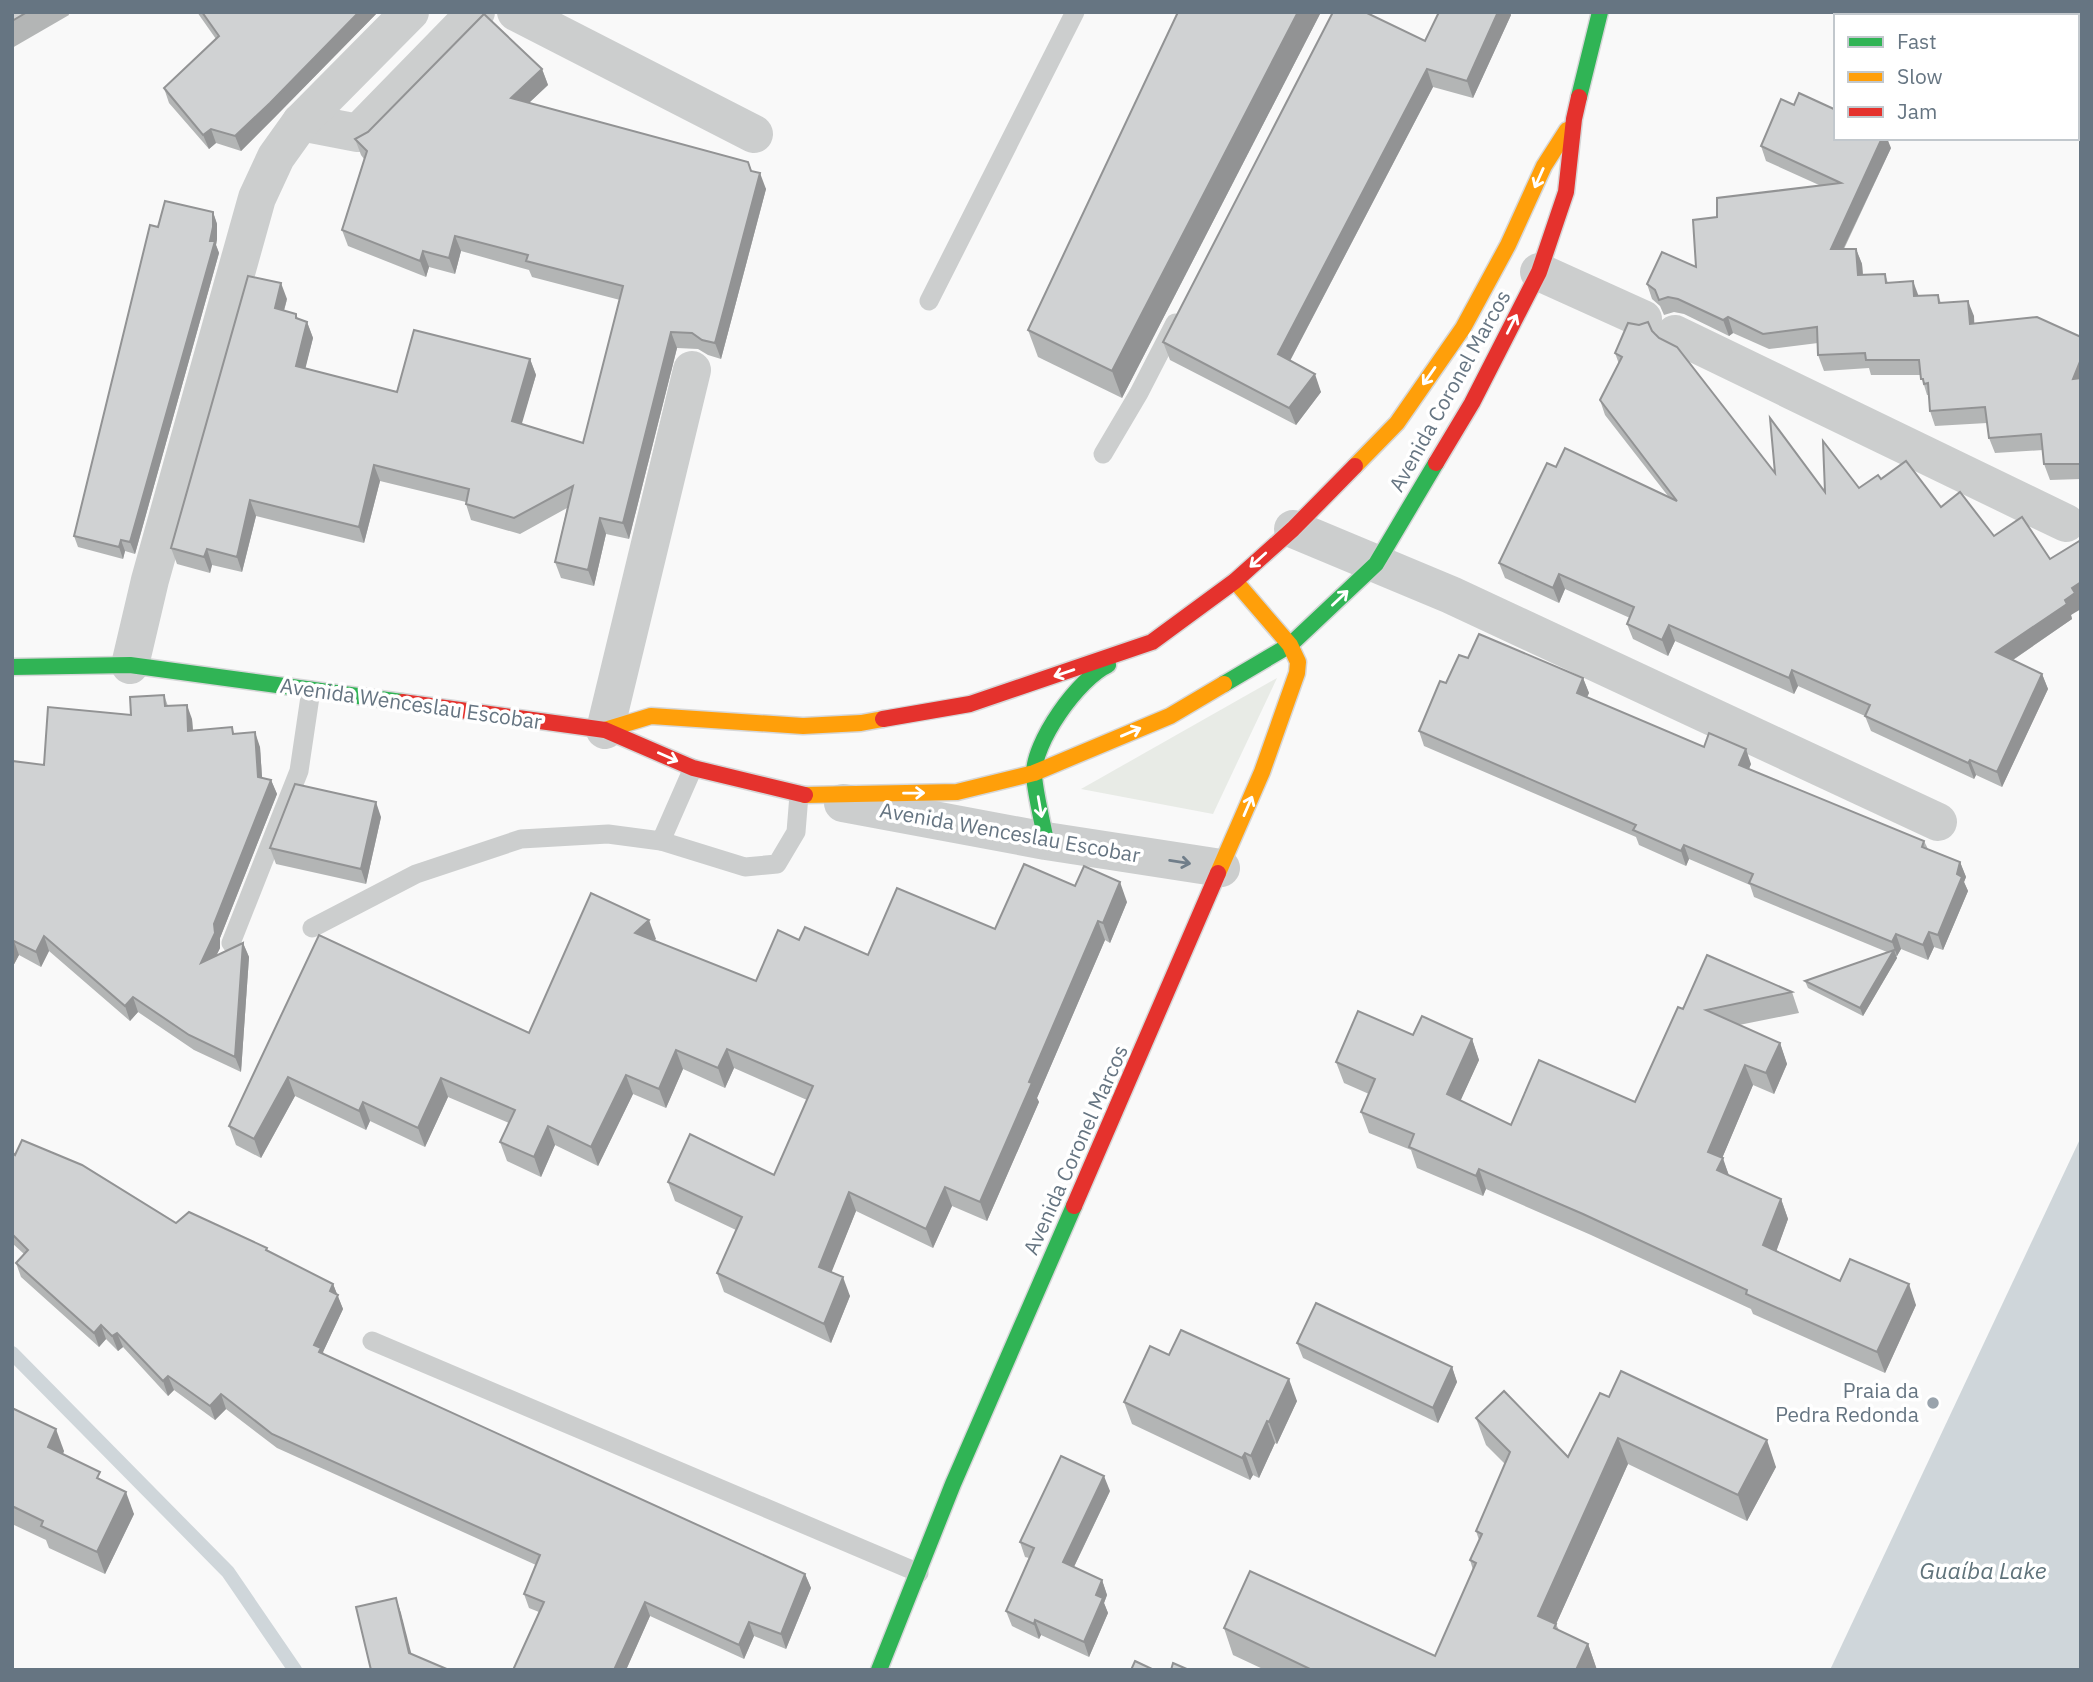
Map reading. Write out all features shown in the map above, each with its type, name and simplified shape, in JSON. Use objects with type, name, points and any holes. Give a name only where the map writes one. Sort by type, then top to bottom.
[{"type":"main road","name":"Avenida Coronel Marcos","points":[[879,1670],[959,1472],[1262,772],[1297,673],[1298,662],[1290,645],[1376,564],[1472,402],[1539,272],[1566,192],[1574,119],[1600,12]]},
{"type":"main road","name":"Avenida Coronel Marcos","points":[[606,730],[651,716],[803,726],[861,723],[970,704],[1152,642],[1235,581],[1293,529],[1397,423],[1463,328],[1508,245],[1544,166],[1574,119]]},
{"type":"main road","points":[[1235,581],[1290,645]]},
{"type":"main road","points":[[1046,841],[1034,773],[1045,738],[1063,706],[1097,670],[1152,642]]},
{"type":"main road","name":"Avenida Wenceslau Escobar","points":[[12,667],[130,665],[606,730],[693,768],[799,795],[957,792],[1034,773],[1170,716],[1290,645]]},
{"type":"street","points":[[130,665],[150,580],[257,198],[276,157],[301,122],[410,12]]},
{"type":"street","points":[[301,122],[358,133],[476,12]]},
{"type":"street","points":[[516,12],[754,134]]},
{"type":"street","points":[[1539,272],[1659,326],[2066,523]]},
{"type":"street","points":[[606,730],[692,370]]},
{"type":"street","points":[[1293,529],[1451,595],[1938,822]]},
{"type":"street","name":"Avenida Wenceslau Escobar","points":[[799,795],[1046,841],[1221,868]]},
{"type":"lane","points":[[929,301],[1075,12]]},
{"type":"lane","points":[[1103,454],[1139,393],[1182,309]]},
{"type":"lane","points":[[232,943],[299,771],[311,690]]},
{"type":"lane","points":[[662,841],[693,768]]},
{"type":"lane","points":[[312,928],[416,874],[521,839],[608,834],[662,841],[746,867],[777,864],[796,832],[799,795]]},
{"type":"lane","points":[[372,1341],[919,1573]]},
{"type":"shaded area","points":[[1277,678],[1213,814],[1081,789]]},
{"type":"water","name":"Guaíba Lake","points":[[2081,1137],[2081,1670],[1830,1670]]},
{"type":"building","points":[[12,12],[27,12],[12,21]]},
{"type":"building","points":[[202,12],[359,12],[235,136],[211,129],[203,135],[164,88],[219,36]]},
{"type":"building","points":[[1178,12],[1298,12],[1112,371],[1028,330]]},
{"type":"building","points":[[1333,12],[1365,12],[1425,41],[1439,12],[1498,12],[1467,81],[1427,69],[1278,354],[1315,374],[1289,408],[1163,342]]},
{"type":"building","points":[[484,14],[542,69],[511,98],[748,162],[751,171],[760,173],[715,343],[702,340],[692,333],[671,332],[623,523],[600,518],[588,570],[555,562],[573,486],[514,518],[466,504],[469,489],[374,465],[359,527],[250,500],[237,557],[207,549],[204,557],[171,548],[248,276],[281,283],[275,308],[296,314],[296,318],[307,322],[296,366],[397,392],[414,330],[530,359],[512,421],[583,443],[623,286],[526,261],[528,255],[455,236],[449,258],[423,251],[420,261],[342,230],[367,151],[355,139],[368,132]]},
{"type":"building","points":[[1799,93],[1834,109],[1834,140],[1881,140],[1831,249],[1856,249],[1858,275],[1885,274],[1886,283],[1913,281],[1914,296],[1938,295],[1939,303],[1968,301],[1970,324],[2037,317],[2081,337],[2081,359],[2073,379],[2081,378],[2081,464],[2044,464],[2041,434],[1989,438],[1985,407],[1930,411],[1928,383],[1924,384],[1921,379],[1919,360],[1866,360],[1865,353],[1818,355],[1817,327],[1763,334],[1728,317],[1723,320],[1678,299],[1668,297],[1659,300],[1655,290],[1647,284],[1662,252],[1696,267],[1693,220],[1717,217],[1717,198],[1841,183],[1761,146],[1781,99],[1794,105]]},
{"type":"building","points":[[165,201],[213,212],[210,241],[215,241],[130,542],[121,540],[119,547],[74,536],[150,225],[158,227]]},
{"type":"building","points":[[1648,322],[1659,338],[1677,347],[1775,473],[1770,418],[1825,492],[1823,441],[1859,488],[1878,475],[1881,479],[1906,461],[1941,507],[1960,492],[1994,536],[2022,517],[2050,559],[2081,540],[2081,582],[2072,588],[2075,593],[2065,600],[2067,604],[1996,652],[2042,674],[1997,772],[1970,760],[1968,763],[1865,716],[1870,705],[1792,670],[1789,678],[1669,625],[1662,640],[1627,624],[1634,607],[1559,574],[1553,588],[1499,563],[1547,463],[1556,467],[1565,448],[1677,501],[1600,400],[1622,357],[1615,353],[1628,323],[1639,325]]},
{"type":"building","points":[[1479,634],[1583,678],[1577,693],[1704,747],[1709,733],[1746,749],[1739,765],[1924,841],[1922,847],[1960,862],[1957,874],[1962,877],[1938,935],[1929,932],[1923,945],[1896,934],[1892,942],[1749,883],[1753,874],[1684,845],[1681,851],[1633,830],[1636,825],[1419,731],[1440,681],[1446,683],[1459,655],[1468,658]]},
{"type":"building","points":[[164,695],[165,706],[187,705],[188,731],[232,727],[233,734],[255,732],[258,777],[271,780],[214,924],[215,933],[201,963],[243,943],[235,1057],[189,1035],[133,997],[125,1006],[44,936],[36,952],[14,941],[12,944],[12,761],[44,765],[48,707],[131,715],[130,697]]},
{"type":"building","points":[[295,784],[376,802],[361,869],[270,848]]},
{"type":"building","points":[[1024,864],[1075,886],[1084,866],[1120,882],[1103,923],[1098,921],[980,1202],[945,1187],[926,1229],[849,1192],[819,1267],[843,1277],[824,1324],[717,1273],[742,1217],[668,1182],[690,1134],[774,1175],[813,1086],[727,1049],[718,1068],[676,1050],[659,1089],[626,1075],[591,1147],[548,1126],[534,1157],[500,1142],[515,1110],[441,1078],[418,1128],[363,1102],[359,1111],[288,1077],[254,1139],[229,1126],[319,935],[529,1033],[591,893],[649,920],[635,933],[756,981],[778,930],[799,940],[805,927],[868,955],[897,888],[995,929]]},
{"type":"building","points":[[1894,950],[1860,1008],[1805,981]]},
{"type":"building","points":[[1707,955],[1792,992],[1706,1010],[1780,1043],[1766,1073],[1745,1065],[1708,1152],[1723,1158],[1717,1170],[1781,1199],[1763,1245],[1840,1281],[1850,1259],[1909,1284],[1877,1352],[1746,1294],[1747,1290],[1583,1214],[1479,1169],[1476,1176],[1409,1147],[1414,1134],[1361,1112],[1375,1079],[1336,1062],[1358,1011],[1413,1035],[1422,1016],[1472,1039],[1447,1094],[1511,1125],[1539,1060],[1635,1102],[1678,1007],[1683,1009]]},
{"type":"building","points":[[22,1140],[82,1165],[176,1223],[189,1212],[267,1248],[266,1250],[333,1284],[330,1291],[338,1295],[314,1345],[321,1348],[319,1352],[805,1574],[781,1634],[749,1622],[739,1645],[645,1602],[614,1670],[513,1670],[544,1602],[524,1594],[540,1555],[272,1434],[221,1394],[210,1406],[168,1376],[163,1381],[117,1333],[112,1336],[101,1325],[94,1333],[16,1263],[28,1250],[12,1234],[12,1152],[15,1155]]},
{"type":"building","points":[[1316,1303],[1452,1367],[1433,1408],[1297,1343]]},
{"type":"building","points":[[1181,1330],[1289,1379],[1251,1456],[1245,1453],[1242,1458],[1124,1402],[1150,1346],[1169,1355]]},
{"type":"building","points":[[1621,1371],[1767,1440],[1738,1495],[1618,1438],[1538,1616],[1556,1624],[1554,1628],[1588,1644],[1576,1670],[1312,1670],[1224,1628],[1250,1571],[1435,1656],[1476,1563],[1470,1560],[1482,1534],[1476,1531],[1510,1452],[1476,1418],[1504,1391],[1568,1457],[1600,1393],[1609,1397]]},
{"type":"building","points":[[12,1408],[56,1429],[48,1447],[100,1472],[97,1478],[126,1492],[97,1552],[41,1526],[43,1521],[12,1506]]},
{"type":"building","points":[[1061,1456],[1104,1476],[1063,1562],[1102,1580],[1096,1595],[1103,1598],[1084,1642],[1035,1620],[1034,1624],[1006,1611],[1034,1548],[1020,1542]]},
{"type":"building","points":[[396,1598],[409,1653],[449,1670],[371,1670],[356,1607]]},
{"type":"building","points":[[1135,1661],[1154,1670],[1131,1670]]},
{"type":"building","points":[[1173,1663],[1189,1670],[1171,1670]]},
{"type":"waterway","points":[[12,1353],[228,1572],[295,1670]]},
{"type":"traffic: fast","points":[[1579,97],[1600,12]]},
{"type":"traffic: fast","points":[[1224,684],[1290,645],[1376,564],[1436,463]]},
{"type":"traffic: fast","points":[[12,667],[130,665],[402,702]]},
{"type":"traffic: fast","points":[[1046,841],[1034,776],[1035,762],[1049,730],[1071,697],[1096,672],[1108,665]]},
{"type":"traffic: fast","points":[[879,1670],[953,1484],[1074,1206]]},
{"type":"traffic: slow","points":[[1355,466],[1397,423],[1463,328],[1508,245],[1544,166],[1567,130]]},
{"type":"traffic: slow","points":[[1218,873],[1262,772],[1297,673],[1298,662],[1290,645],[1235,581]]},
{"type":"traffic: slow","points":[[805,795],[957,792],[1034,773],[1170,716],[1224,684]]},
{"type":"traffic: slow","points":[[605,730],[651,716],[803,726],[883,719]]},
{"type":"traffic: jam","points":[[1436,463],[1472,403],[1539,272],[1566,192],[1579,97]]},
{"type":"traffic: jam","points":[[883,719],[970,704],[1152,642],[1235,581],[1293,529],[1355,466]]},
{"type":"traffic: jam","points":[[402,702],[605,730],[693,768],[805,795]]},
{"type":"traffic: jam","points":[[1074,1206],[1218,873]]},
{"type":"place","name":"Praia da Pedra Redonda","points":[[1933,1403]]}]
